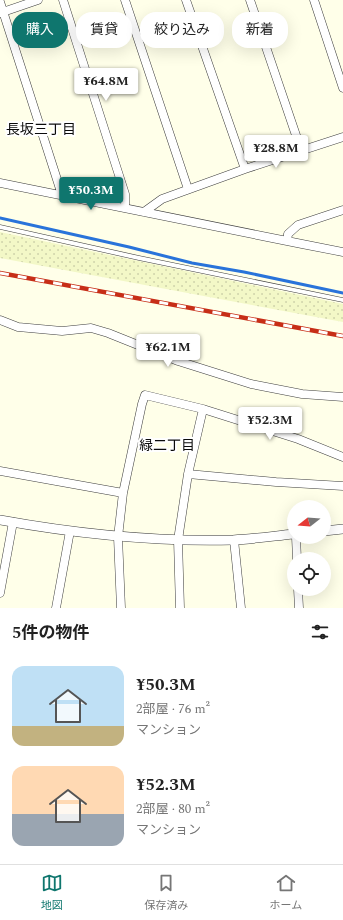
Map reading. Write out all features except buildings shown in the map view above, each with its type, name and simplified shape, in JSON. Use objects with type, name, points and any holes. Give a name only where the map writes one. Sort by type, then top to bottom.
[{"type":"street","points":[[2,12],[38,0]]},
{"type":"street","points":[[63,0],[125,194],[125,208]]},
{"type":"street","points":[[125,0],[188,189]]},
{"type":"street","points":[[186,0],[245,169]]},
{"type":"street","points":[[250,0],[301,150]]},
{"type":"street","points":[[314,0],[343,88]]},
{"type":"street","points":[[0,2],[62,195]]},
{"type":"street","points":[[144,212],[162,199],[188,189],[343,136]]},
{"type":"street","points":[[0,183],[343,252]]},
{"type":"street","points":[[287,241],[288,234],[298,225],[343,210]]},
{"type":"street","points":[[0,320],[18,327],[62,331],[91,328],[108,333],[178,361],[251,384],[302,394],[343,397]]},
{"type":"street","points":[[121,608],[118,537],[123,492],[145,395],[203,409],[298,440],[343,457]]},
{"type":"street","points":[[180,608],[178,540],[188,474],[203,409]]},
{"type":"street","points":[[0,471],[123,492]]},
{"type":"street","points":[[188,474],[343,486]]},
{"type":"street","points":[[0,520],[118,537],[178,540],[234,540],[287,535]]},
{"type":"street","points":[[0,593],[13,522]]},
{"type":"street","points":[[331,530],[343,529]]},
{"type":"street","points":[[56,608],[70,531]]},
{"type":"street","points":[[234,540],[241,608]]},
{"type":"street","points":[[298,596],[299,608]]},
{"type":"lane","points":[[0,227],[139,258],[343,300]]},
{"type":"green space","points":[[0,232],[343,304],[343,322],[0,258]]},
{"type":"waterway","points":[[0,218],[129,247],[192,263],[244,272],[343,293]]},
{"type":"railway","points":[[0,273],[343,336]]},
{"type":"district","name":"長坂三丁目","points":[[41,129]]},
{"type":"district","name":"緑二丁目","points":[[167,445]]}]
